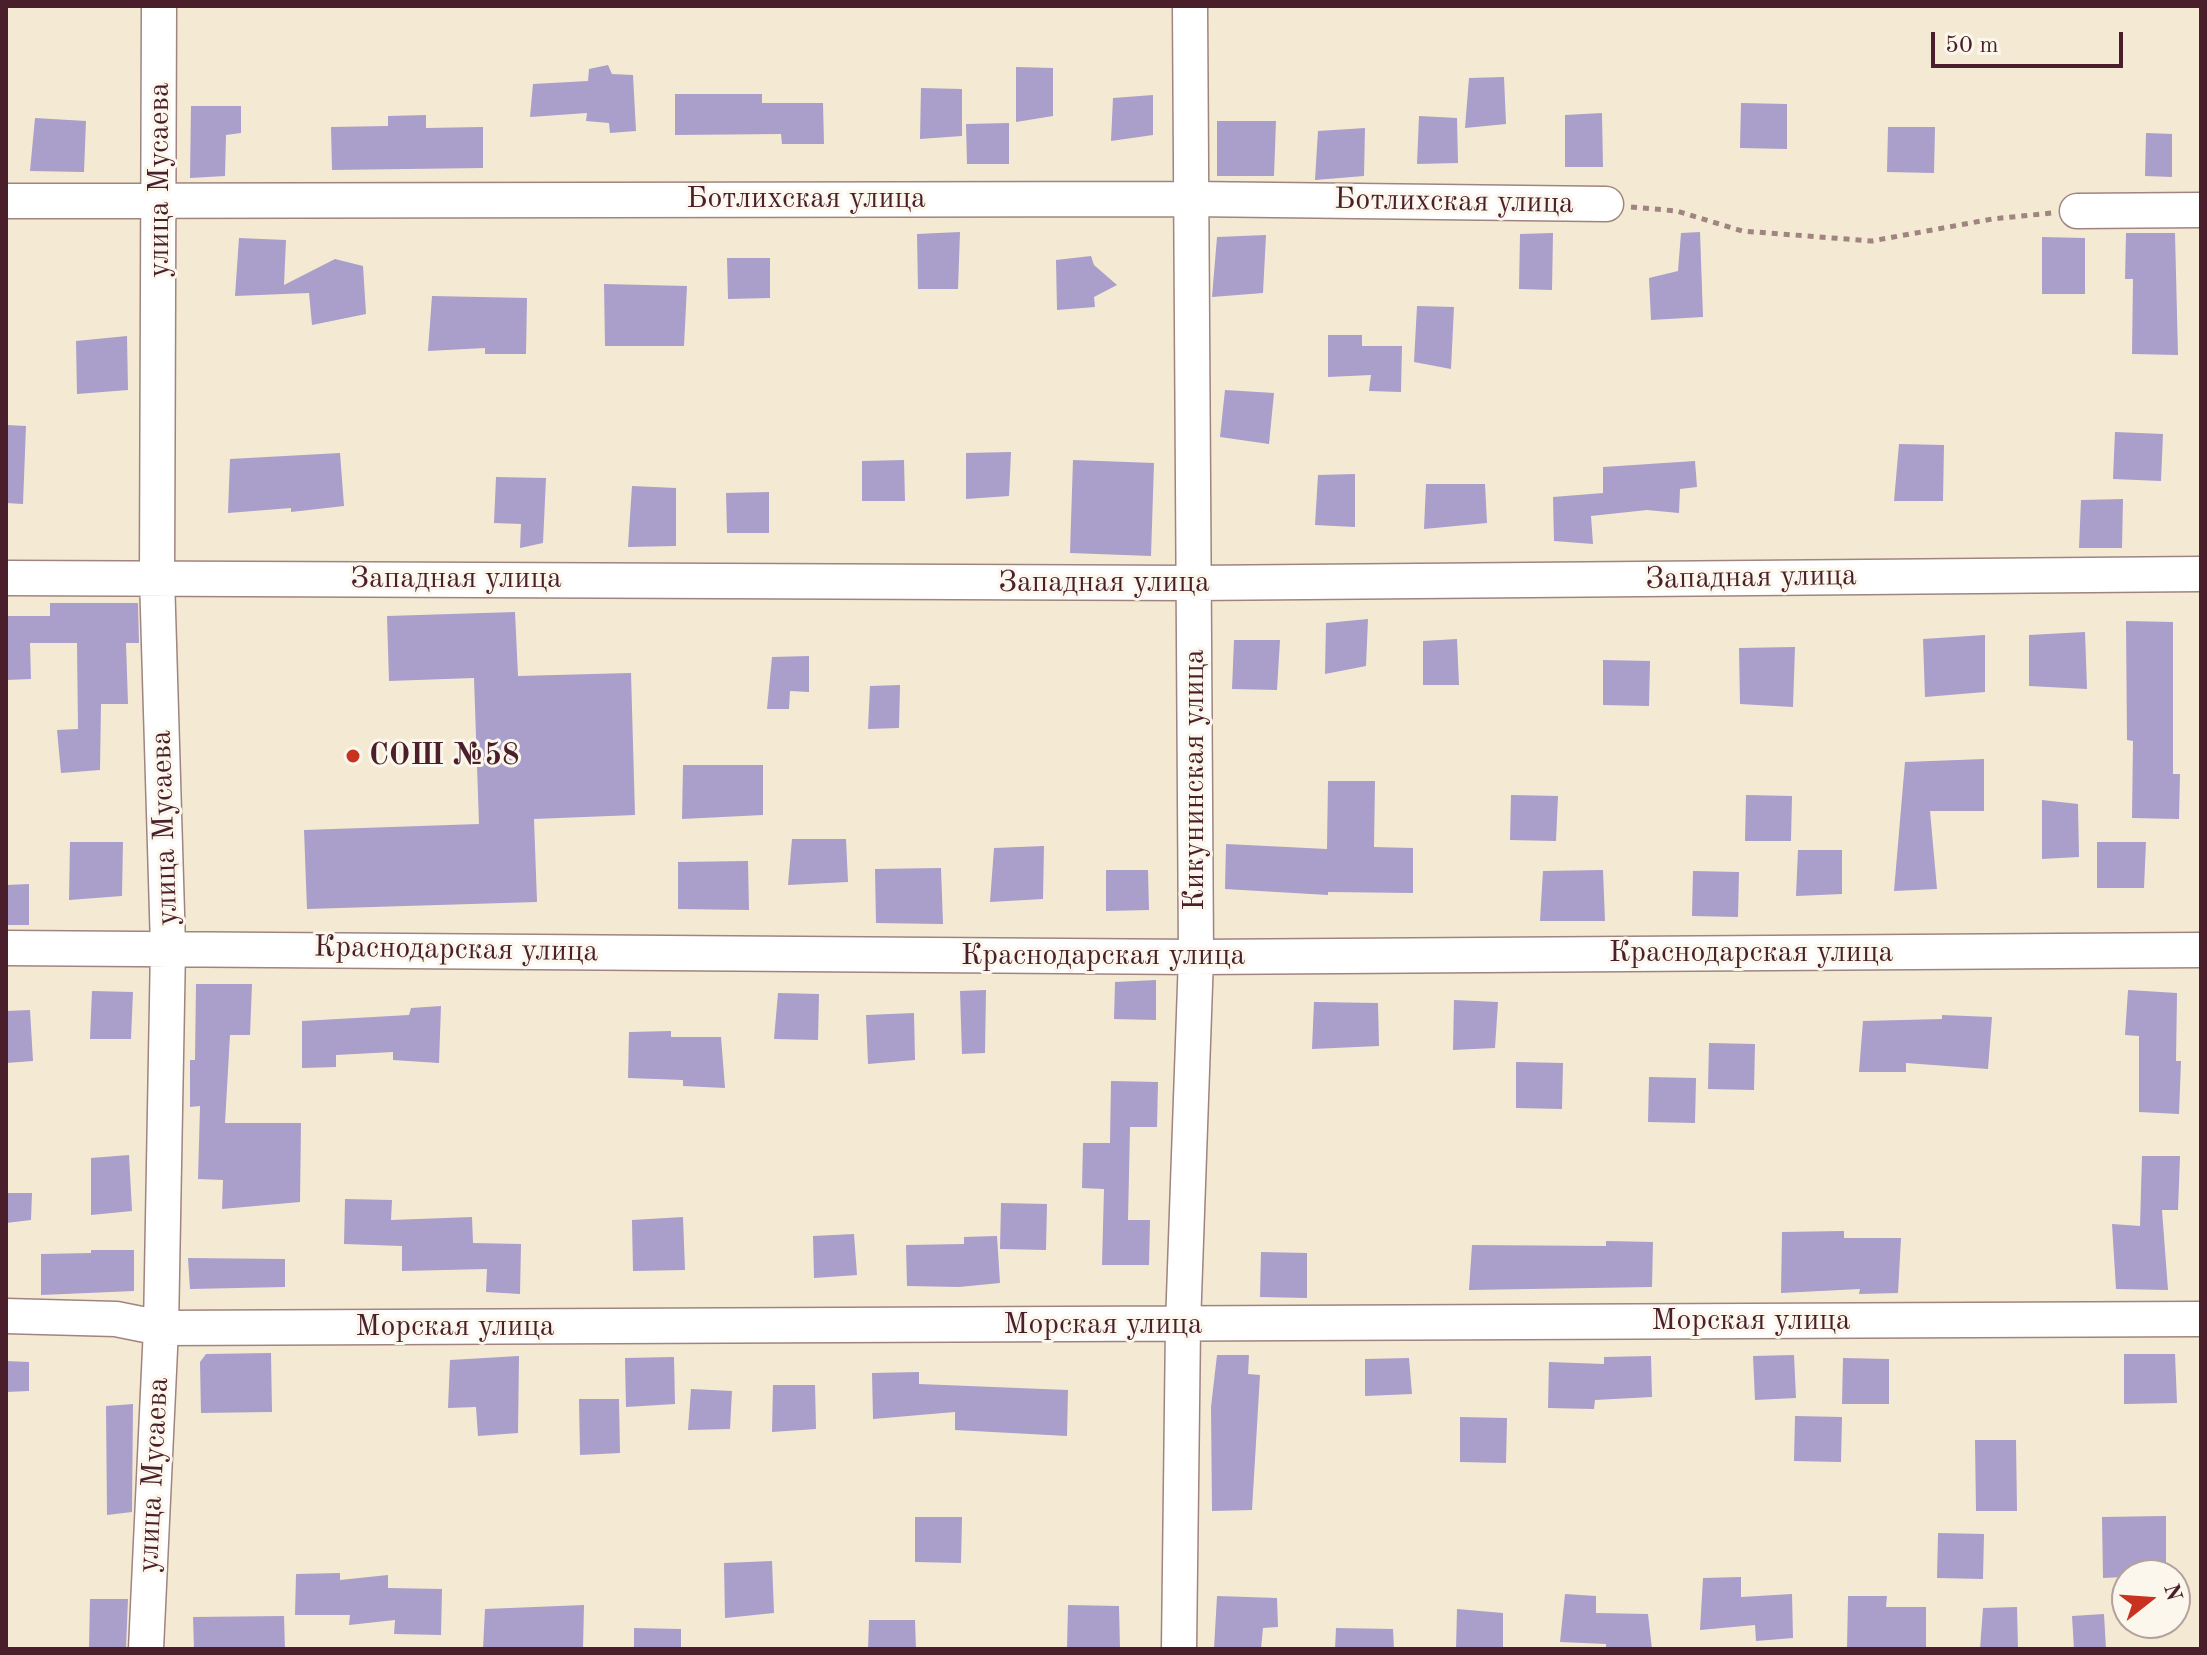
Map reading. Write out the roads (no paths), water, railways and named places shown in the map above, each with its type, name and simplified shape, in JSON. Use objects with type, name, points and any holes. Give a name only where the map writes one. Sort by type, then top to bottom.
[{"type":"street","name":"улица Мусаева","points":[[146,1649],[161,1328],[168,947],[157,577],[161,199],[159,6]]},
{"type":"street","name":"Кикунинская улица","points":[[1179,1649],[1183,1325],[1196,957],[1190,6]]},
{"type":"street","name":"Ботлихская улица","points":[[6,201],[1191,199],[1606,204]]},
{"type":"street","points":[[2077,211],[2201,210]]},
{"type":"street","name":"Западная улица","points":[[6,578],[1194,583],[2201,574]]},
{"type":"street","name":"Краснодарская улица","points":[[6,948],[1196,957],[2201,950]]},
{"type":"street","name":"Морская улица","points":[[6,1316],[116,1319],[161,1328],[2201,1319]]},
{"type":"place","name":"СОШ №58","points":[[353,756]]}]
